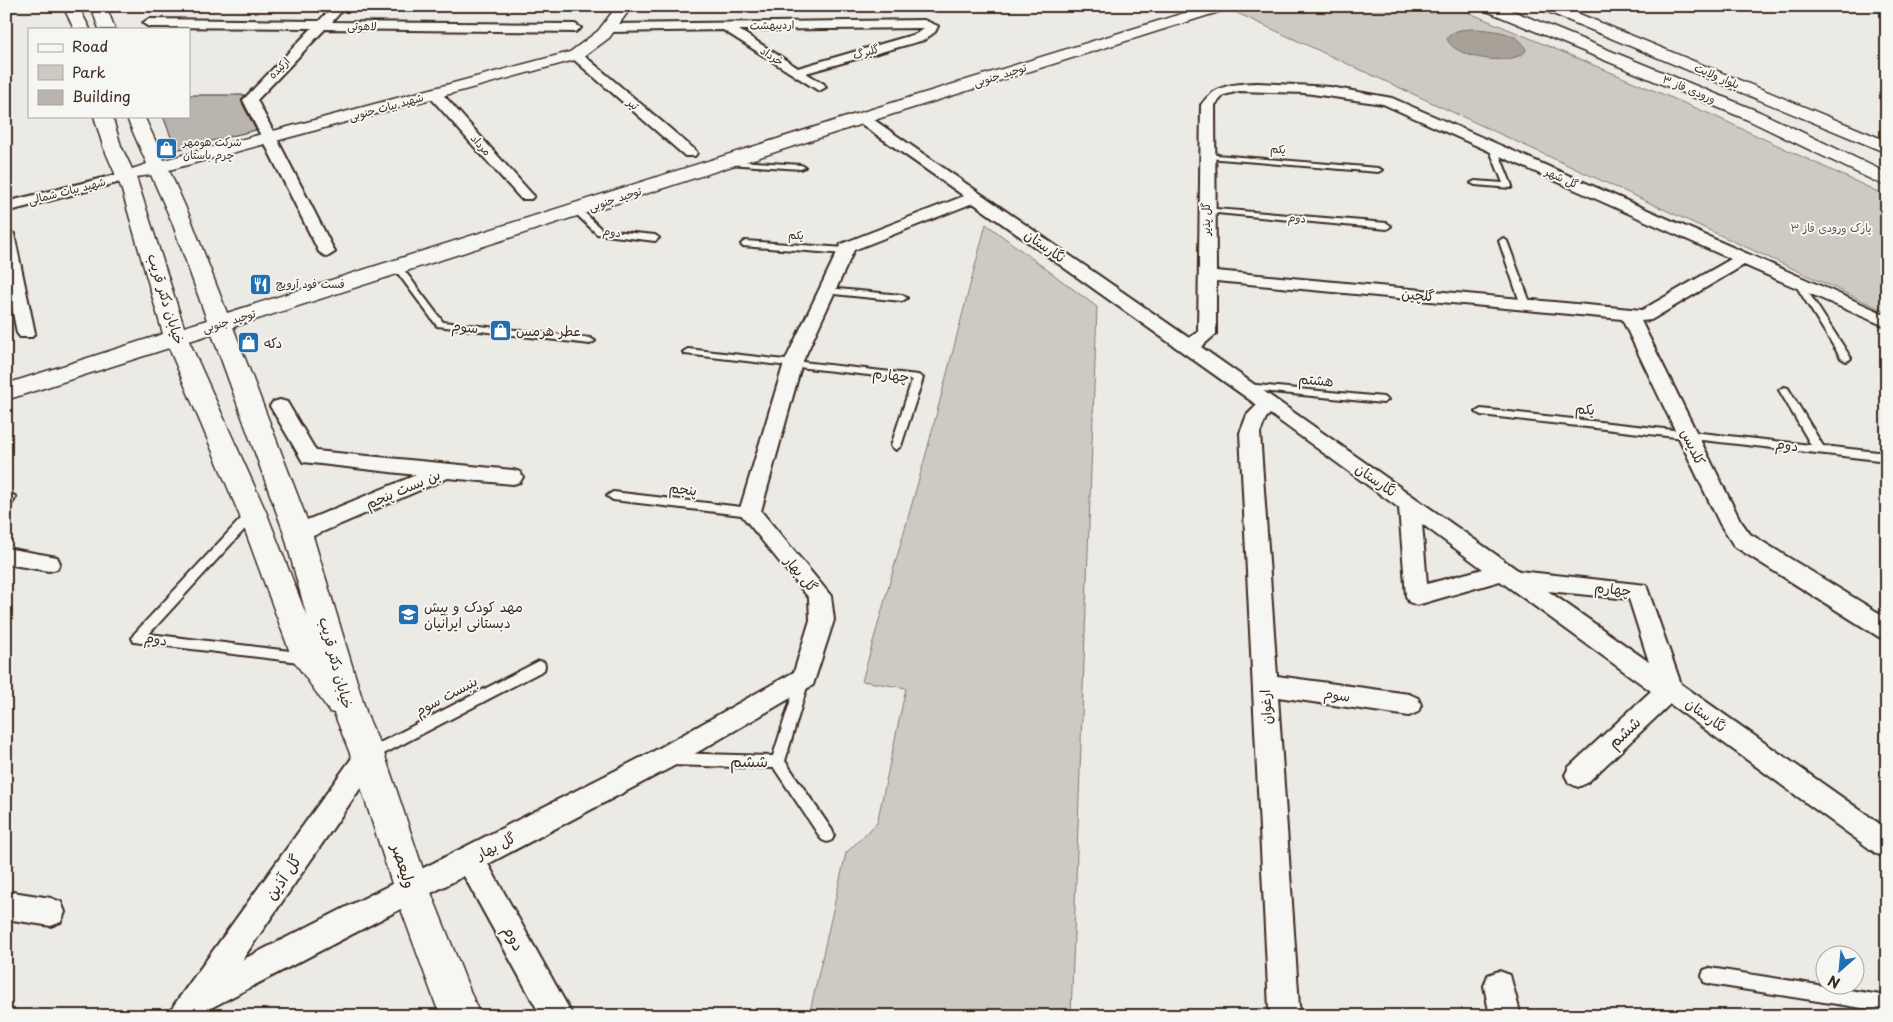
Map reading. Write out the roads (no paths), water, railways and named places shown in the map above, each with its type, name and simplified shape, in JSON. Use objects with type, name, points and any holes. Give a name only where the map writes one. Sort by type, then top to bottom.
[{"type":"main road","points":[[70,6],[81,28]]},
{"type":"main road","points":[[98,6],[106,28]]},
{"type":"main road","name":"شهید بیات جنوبی","points":[[127,176],[576,55],[591,46],[611,28],[625,6]]},
{"type":"main road","name":"توحید جنوبی","points":[[6,392],[862,118],[1223,6]]},
{"type":"main road","name":"ورودی فاز ۳","points":[[1487,6],[1754,116],[1887,181]]},
{"type":"main road","name":"بلوار ولایت","points":[[1546,6],[1887,148]]},
{"type":"main road","points":[[1723,79],[1887,134]]},
{"type":"main road","points":[[1754,116],[1887,167]]},
{"type":"main road","name":"خیابان دکتر قریب","points":[[104,118],[112,146],[127,176],[176,338],[253,514],[308,658],[351,715]]},
{"type":"main road","name":"خیابان دکتر قریب","points":[[136,118],[182,222],[298,533],[351,715]]},
{"type":"main road","name":"ولیعصر","points":[[351,715],[368,756],[412,890],[460,1016]]},
{"type":"street","name":"ارکیده","points":[[271,138],[250,100],[340,6]]},
{"type":"street","name":"اردیبهشت","points":[[611,28],[726,26],[838,20],[932,26]]},
{"type":"street","name":"لاهوتی","points":[[149,23],[575,28]]},
{"type":"street","name":"خرداد","points":[[726,26],[819,87]]},
{"type":"street","name":"گلبرگ","points":[[796,72],[920,37],[931,30],[932,26]]},
{"type":"street","name":"تیر","points":[[576,55],[690,152]]},
{"type":"street","name":"گل شهر","points":[[1224,91],[1238,88],[1267,87],[1378,98],[1887,322]]},
{"type":"street","name":"گل پذیر","points":[[1190,347],[1207,334],[1206,210],[1208,105],[1212,98],[1224,91]]},
{"type":"street","name":"مرداد","points":[[435,94],[526,196]]},
{"type":"street","name":"نگارستان","points":[[862,118],[1190,347],[1887,845]]},
{"type":"street","points":[[271,138],[327,252]]},
{"type":"street","name":"شهید بیات شمالی","points":[[6,207],[127,176]]},
{"type":"street","points":[[750,512],[793,363],[847,247],[974,197]]},
{"type":"street","points":[[6,234],[26,333]]},
{"type":"street","points":[[1629,314],[1644,316],[1743,259]]},
{"type":"street","name":"گلچین","points":[[1206,275],[1629,314]]},
{"type":"street","name":"کلدیس","points":[[1629,314],[1731,524],[1742,540],[1887,630]]},
{"type":"street","name":"ارغوان","points":[[1270,404],[1257,415],[1250,433],[1284,1008],[1288,1016]]},
{"type":"street","points":[[280,406],[310,457],[446,471]]},
{"type":"street","name":"بن بست پنجم","points":[[298,533],[446,471],[513,477]]},
{"type":"street","points":[[1409,503],[1416,596],[1510,575]]},
{"type":"street","name":"گل بهار","points":[[412,890],[663,759],[804,678],[822,620],[820,596],[750,512]]},
{"type":"street","points":[[6,556],[49,563]]},
{"type":"street","name":"چهارم","points":[[1510,575],[1638,591],[1670,690]]},
{"type":"street","name":"سوم","points":[[1265,685],[1408,705]]},
{"type":"street","name":"ششم","points":[[1578,775],[1670,690]]},
{"type":"street","name":"گل آذین","points":[[191,1007],[368,756]]},
{"type":"street","name":"دوم","points":[[470,859],[558,1016]]},
{"type":"street","name":"گل آذین","points":[[191,1007],[412,890]]},
{"type":"street","points":[[6,905],[52,912]]},
{"type":"street","points":[[1499,986],[1506,1016]]},
{"type":"lane","points":[[1475,183],[1508,186],[1493,148]]},
{"type":"lane","name":"یکم","points":[[1207,156],[1378,170]]},
{"type":"lane","points":[[727,162],[801,168]]},
{"type":"lane","name":"دوم","points":[[578,210],[600,232],[655,238]]},
{"type":"lane","name":"دوم","points":[[1206,210],[1387,226]]},
{"type":"lane","points":[[1503,241],[1526,305]]},
{"type":"lane","name":"یکم","points":[[745,244],[845,251]]},
{"type":"lane","name":"سوم","points":[[398,268],[440,324],[590,341]]},
{"type":"lane","points":[[1799,284],[1846,358]]},
{"type":"lane","points":[[827,291],[902,298]]},
{"type":"lane","points":[[688,352],[793,363]]},
{"type":"lane","name":"چهارم","points":[[793,363],[918,378],[896,446]]},
{"type":"lane","name":"هشتم","points":[[1246,387],[1383,400]]},
{"type":"lane","points":[[1784,390],[1819,449]]},
{"type":"lane","name":"یکم","points":[[1480,412],[1687,433]]},
{"type":"lane","name":"دوم","points":[[1687,433],[1887,457]]},
{"type":"lane","name":"پنجم","points":[[613,496],[750,512]]},
{"type":"lane","name":"دوم","points":[[253,514],[138,638],[308,658]]},
{"type":"lane","name":"بنبست سوم","points":[[368,756],[539,666]]},
{"type":"lane","points":[[778,762],[804,678]]},
{"type":"lane","name":"ششم","points":[[663,759],[778,762],[827,835]]},
{"type":"lane","points":[[1710,976],[1887,1004]]},
{"type":"place","name":"شرکت هومهر چرم باستان","points":[[167,148]]},
{"type":"place","name":"فست فود آرویچ","points":[[260,284]]},
{"type":"place","name":"عطر هرمس","points":[[500,331]]},
{"type":"place","name":"دکه","points":[[248,343]]},
{"type":"place","name":"مهد کودک و پیش دبستانی ایرانیان","points":[[408,615]]},
{"type":"park label","name":"پارک ورودی فاز ۳","points":[[1831,228]]}]
